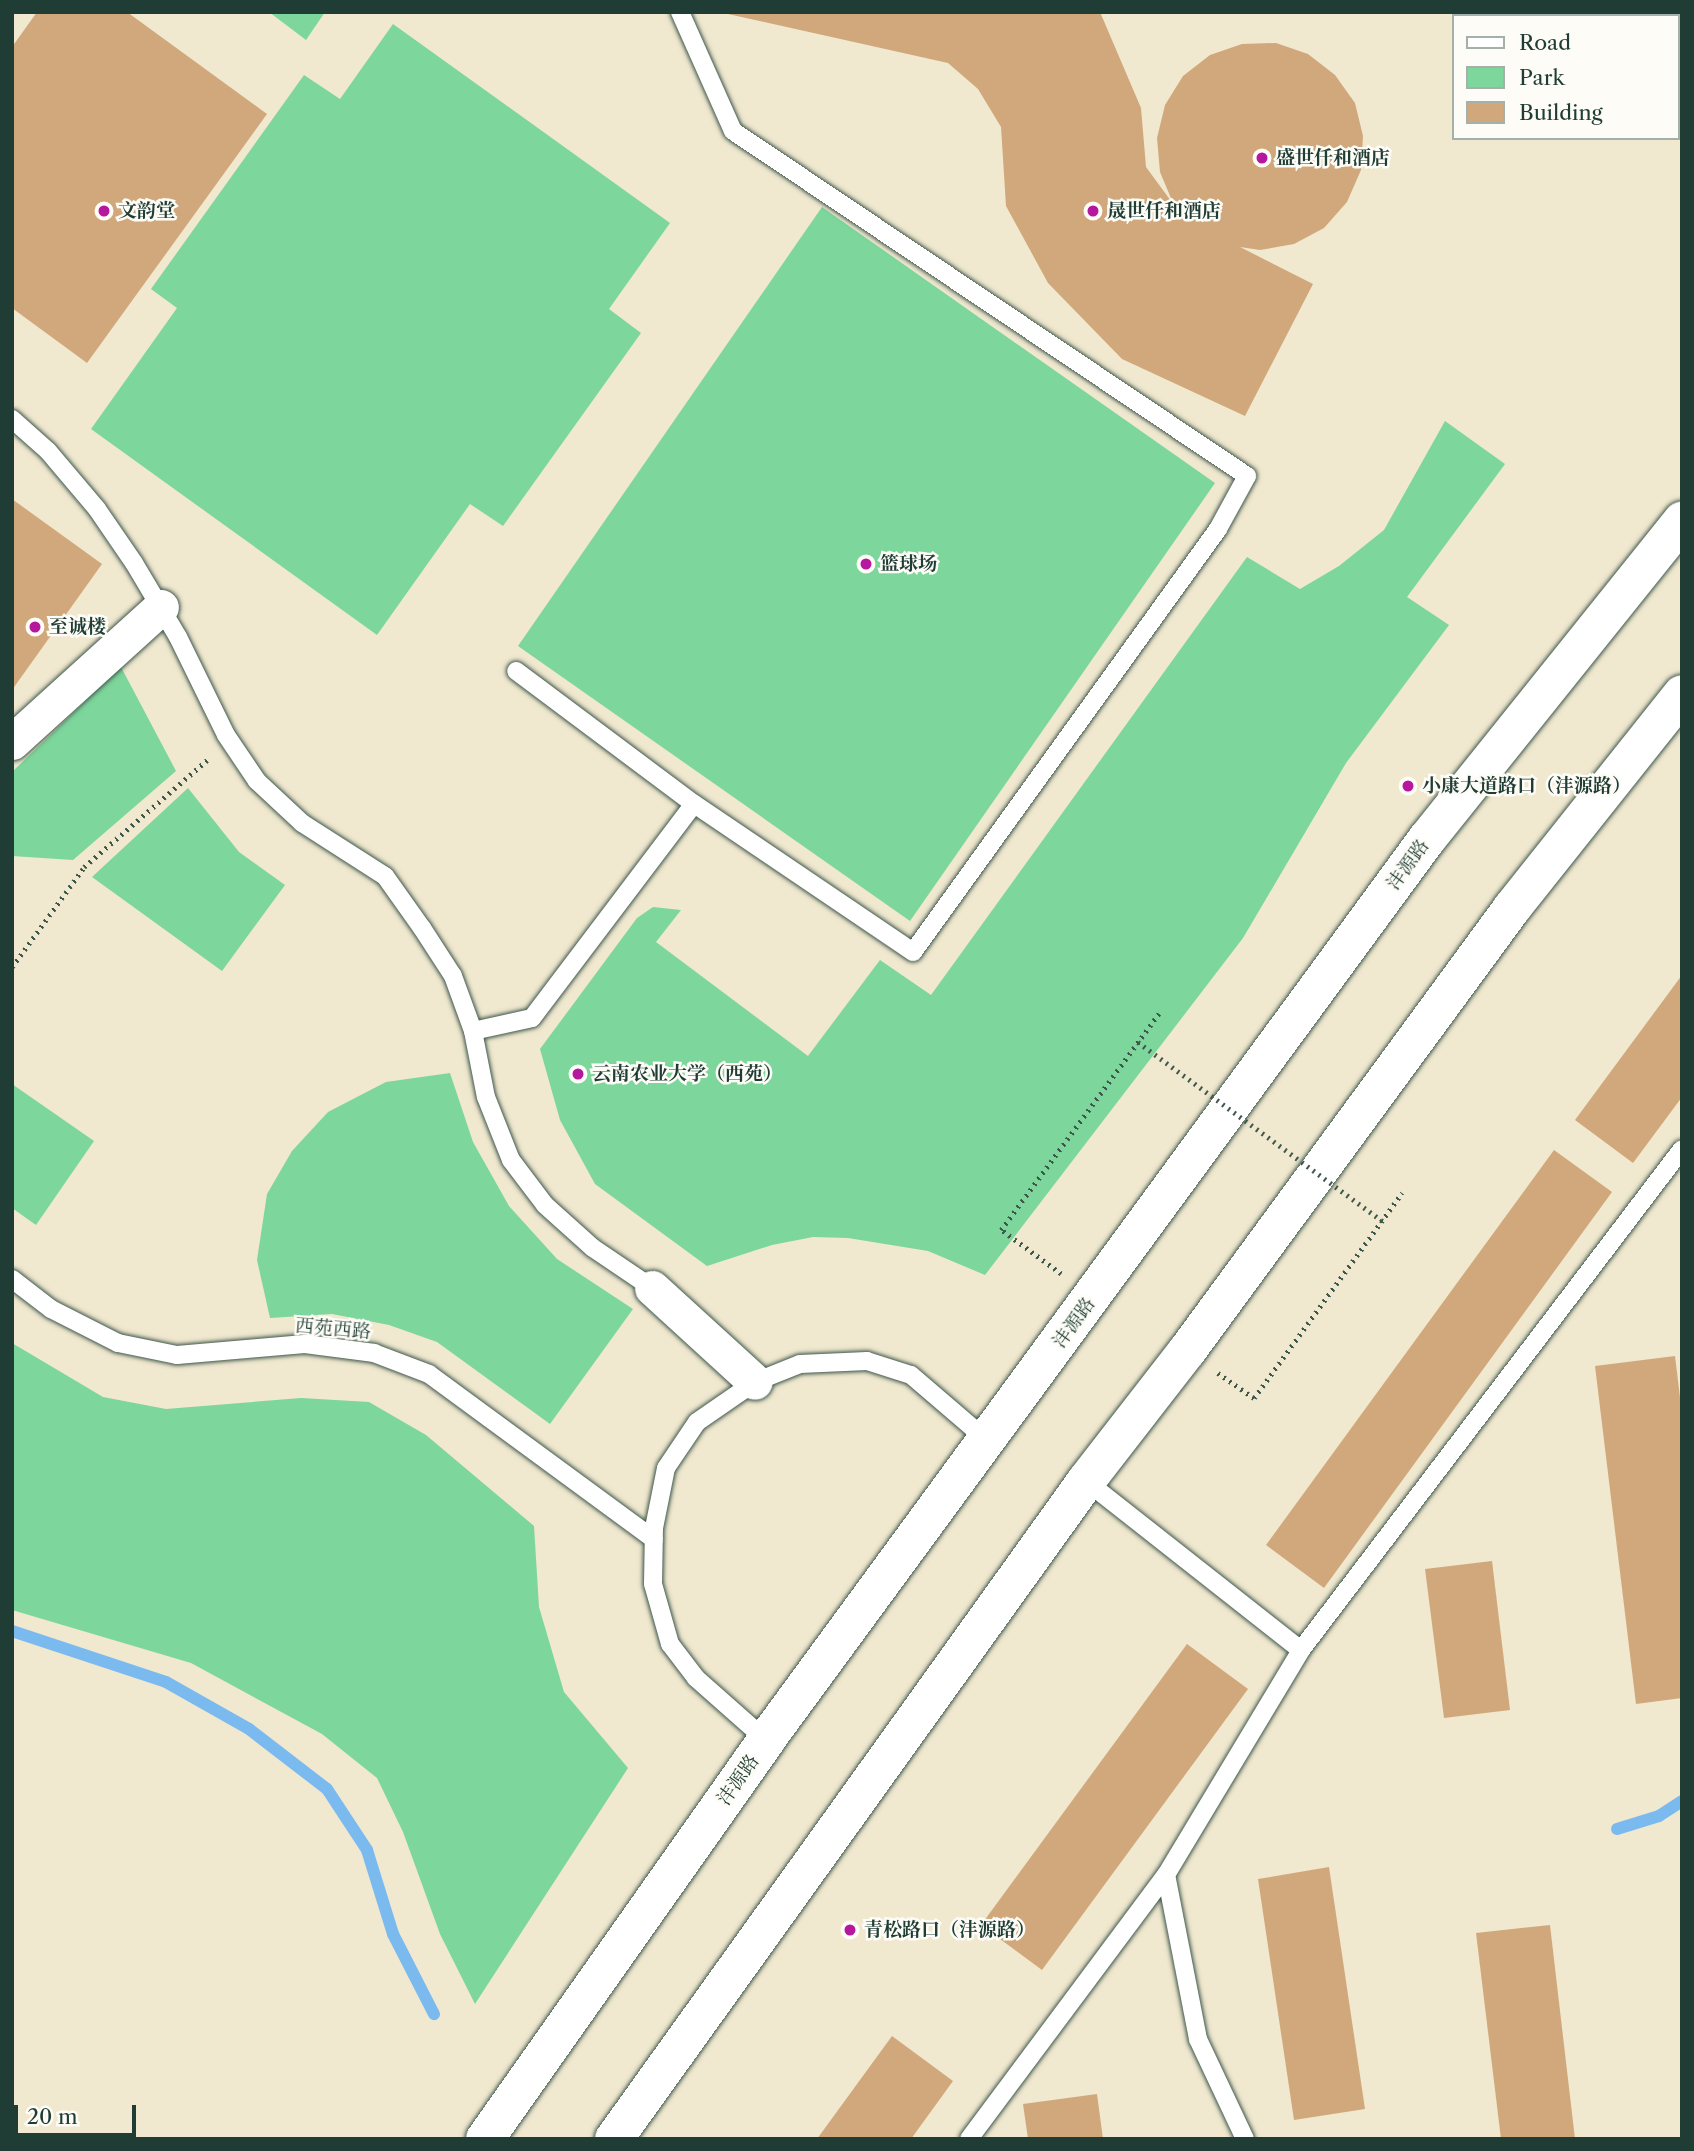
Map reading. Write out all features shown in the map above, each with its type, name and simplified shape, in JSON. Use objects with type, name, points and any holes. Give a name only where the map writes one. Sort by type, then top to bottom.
[{"type":"main road","name":"沣源路","points":[[485,2139],[766,1740],[988,1441],[1427,839],[1682,521]]},
{"type":"main road","points":[[614,2139],[1086,1481],[1187,1351],[1512,908],[1682,694]]},
{"type":"street","points":[[12,742],[160,607]]},
{"type":"street","points":[[652,1288],[755,1382]]},
{"type":"lane","points":[[516,671],[694,804],[913,952],[1218,529],[1247,476],[733,131],[680,12]]},
{"type":"lane","points":[[12,419],[48,451],[97,509],[160,607],[229,741],[257,781],[302,823],[386,876],[453,976],[473,1031],[485,1097],[511,1160],[545,1205],[593,1248],[652,1288]]},
{"type":"lane","points":[[473,1031],[532,1018],[694,804]]},
{"type":"lane","points":[[969,2139],[1167,1875],[1301,1650],[1682,1149]]},
{"type":"lane","name":"西苑西路","points":[[12,1279],[51,1309],[118,1343],[177,1355],[305,1344],[374,1353],[429,1374],[654,1539]]},
{"type":"lane","points":[[766,1740],[696,1678],[670,1644],[653,1584],[654,1539],[666,1468],[697,1422],[755,1382],[800,1364],[867,1361],[911,1375],[988,1441]]},
{"type":"lane","points":[[1086,1481],[1301,1650]]},
{"type":"lane","points":[[1167,1875],[1198,2039],[1245,2139]]},
{"type":"path","points":[[12,967],[84,867],[229,741]]},
{"type":"path","points":[[1092,1298],[1001,1230],[1159,1013]]},
{"type":"path","points":[[1139,1042],[1383,1221]]},
{"type":"path","points":[[1254,1398],[1402,1193]]},
{"type":"green space","points":[[269,12],[325,12],[306,40]]},
{"type":"green space","points":[[393,24],[670,223],[609,309],[641,333],[503,526],[470,504],[377,635],[91,429],[177,308],[151,289],[304,75],[340,99]]},
{"type":"green space","name":"篮球场","points":[[822,207],[1215,483],[910,921],[518,646]]},
{"type":"green space","points":[[1445,421],[1505,464],[1407,597],[1449,625],[1346,763],[1243,938],[985,1275],[928,1251],[848,1238],[813,1237],[772,1245],[707,1266],[595,1184],[560,1120],[540,1049],[637,918],[653,907],[681,910],[656,942],[808,1056],[880,960],[931,995],[1247,557],[1300,589],[1339,566],[1384,530]]},
{"type":"green space","points":[[121,667],[176,771],[73,860],[12,856],[12,772]]},
{"type":"green space","points":[[188,788],[239,852],[285,885],[222,971],[92,877]]},
{"type":"green space","points":[[450,1073],[473,1142],[509,1206],[557,1259],[633,1309],[550,1424],[437,1342],[389,1325],[332,1314],[270,1318],[257,1260],[267,1194],[292,1151],[328,1112],[386,1082]]},
{"type":"green space","points":[[12,1084],[94,1141],[36,1225],[12,1208]]},
{"type":"green space","points":[[12,1343],[103,1397],[166,1409],[301,1398],[369,1402],[426,1435],[534,1526],[539,1607],[564,1692],[628,1768],[475,2004],[440,1934],[403,1832],[377,1778],[322,1734],[191,1663],[12,1610]]},
{"type":"building","name":"文韵堂","points":[[37,12],[127,12],[267,114],[87,363],[12,308],[12,47]]},
{"type":"building","name":"晟世仟和酒店","points":[[719,12],[1100,12],[1141,108],[1146,167],[1182,216],[1189,219],[1173,203],[1160,172],[1157,138],[1165,105],[1183,76],[1210,55],[1242,44],[1276,43],[1308,54],[1335,75],[1355,103],[1363,136],[1361,170],[1347,202],[1324,228],[1294,244],[1260,250],[1240,247],[1313,284],[1245,416],[1122,359],[1048,283],[1006,206],[1001,127],[978,89],[948,63]]},
{"type":"building","name":"至诚楼","points":[[12,499],[102,564],[12,690]]},
{"type":"building","points":[[1682,975],[1682,1097],[1633,1163],[1575,1120]]},
{"type":"building","points":[[1554,1150],[1612,1192],[1324,1588],[1266,1545]]},
{"type":"building","points":[[1675,1356],[1682,1414],[1682,1698],[1636,1704],[1595,1366]]},
{"type":"building","points":[[1492,1561],[1510,1710],[1444,1718],[1425,1569]]},
{"type":"building","points":[[1187,1644],[1248,1689],[1042,1970],[981,1925]]},
{"type":"building","points":[[1329,1867],[1365,2109],[1294,2120],[1258,1879]]},
{"type":"building","points":[[1550,1925],[1575,2139],[1501,2139],[1476,1933]]},
{"type":"building","points":[[892,2036],[953,2081],[911,2139],[817,2139]]},
{"type":"building","points":[[1097,2094],[1103,2139],[1028,2139],[1023,2104]]},
{"type":"waterway","points":[[12,1631],[166,1682],[249,1729],[327,1789],[367,1850],[393,1934],[434,2014]]},
{"type":"waterway","points":[[1617,1829],[1659,1816],[1682,1801]]},
{"type":"place","name":"盛世仟和酒店","points":[[1262,158]]},
{"type":"place","name":"文韵堂","points":[[104,211]]},
{"type":"place","name":"晟世仟和酒店","points":[[1093,211]]},
{"type":"place","name":"篮球场","points":[[866,564]]},
{"type":"place","name":"至诚楼","points":[[35,627]]},
{"type":"place","name":"小康大道路口（沣源路）","points":[[1408,786]]},
{"type":"place","name":"云南农业大学（西苑）","points":[[578,1074]]},
{"type":"place","name":"青松路口（沣源路）","points":[[850,1930]]}]
